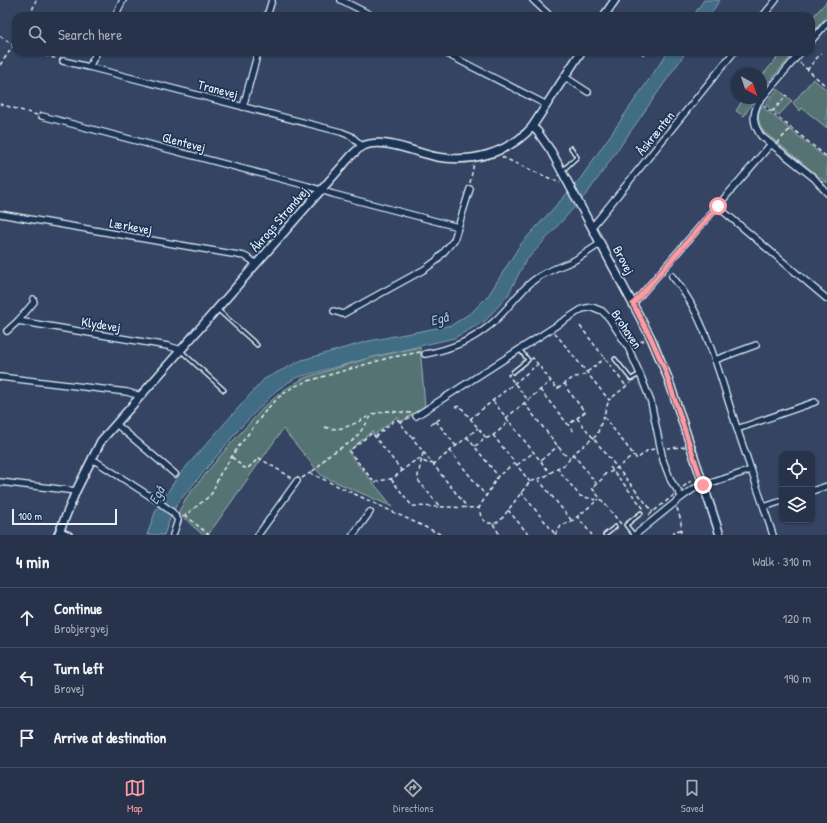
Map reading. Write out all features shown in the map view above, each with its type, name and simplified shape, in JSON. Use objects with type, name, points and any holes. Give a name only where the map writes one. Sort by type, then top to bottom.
[{"type":"street","points":[[117,12],[123,0]]},
{"type":"street","points":[[269,12],[272,0]]},
{"type":"street","points":[[341,0],[365,12]]},
{"type":"street","points":[[533,0],[546,12]]},
{"type":"street","points":[[607,12],[615,0]]},
{"type":"street","points":[[767,12],[776,0]]},
{"type":"street","points":[[815,36],[827,23]]},
{"type":"street","points":[[89,66],[94,56]]},
{"type":"street","points":[[243,107],[257,56]]},
{"type":"street","points":[[451,56],[547,105]]},
{"type":"street","points":[[363,146],[384,143],[438,157],[455,158],[475,157],[493,153],[517,141],[532,127],[578,56]]},
{"type":"street","name":"Åskrænten","points":[[592,227],[731,56]]},
{"type":"street","points":[[767,92],[798,56]]},
{"type":"street","name":"Tranevej","points":[[63,61],[89,66],[342,132],[351,136],[363,146]]},
{"type":"street","points":[[565,77],[588,92]]},
{"type":"street","points":[[758,104],[754,112],[753,120],[756,129],[761,136],[814,178],[827,193]]},
{"type":"street","name":"Glentevej","points":[[42,116],[458,227]]},
{"type":"street","name":"Brovej","points":[[532,127],[537,131],[551,151],[651,338],[668,378],[720,535]]},
{"type":"street","points":[[633,304],[772,145]]},
{"type":"street","name":"Åkrogs Strandvej","points":[[69,535],[59,533],[76,491],[101,441],[320,190],[351,156],[363,146]]},
{"type":"street","points":[[334,311],[343,314],[425,269],[436,261],[454,240],[470,189]]},
{"type":"street","points":[[718,206],[827,299]]},
{"type":"street","name":"Lærkevej","points":[[0,214],[244,256],[256,264]]},
{"type":"street","name":"Brovej","points":[[425,354],[440,352],[476,336],[489,326],[532,282],[544,273],[574,260],[601,243]]},
{"type":"street","points":[[672,276],[690,301],[715,360],[773,535]]},
{"type":"street","points":[[7,331],[18,321],[34,302],[33,299]]},
{"type":"street","name":"Brohaven","points":[[416,415],[582,309],[592,307],[602,311],[609,318],[628,347],[651,402],[661,449],[671,481],[682,497]]},
{"type":"street","name":"Klydevej","points":[[18,321],[168,346],[180,350]]},
{"type":"street","points":[[715,360],[756,345]]},
{"type":"street","points":[[0,377],[127,392],[141,396]]},
{"type":"street","points":[[737,429],[815,402]]},
{"type":"street","points":[[116,424],[175,474]]},
{"type":"street","points":[[92,460],[159,502],[173,513],[178,520],[173,535]]},
{"type":"street","points":[[634,535],[695,488],[751,470]]},
{"type":"street","points":[[258,535],[297,481]]},
{"type":"street","points":[[0,482],[76,491]]},
{"type":"street","points":[[815,490],[827,486]]},
{"type":"street","points":[[764,507],[779,502]]},
{"type":"street","points":[[353,535],[370,512]]},
{"type":"lane","points":[[562,172],[577,157],[571,148]]},
{"type":"lane","points":[[217,309],[257,345]]},
{"type":"lane","points":[[180,350],[224,390]]},
{"type":"lane","points":[[513,372],[528,360],[519,350]]},
{"type":"lane","points":[[615,359],[631,379],[640,374]]},
{"type":"lane","points":[[634,535],[626,525],[641,513]]},
{"type":"lane","points":[[605,535],[616,527]]},
{"type":"path","points":[[32,12],[36,0]]},
{"type":"path","points":[[0,36],[12,45]]},
{"type":"path","points":[[0,65],[12,50]]},
{"type":"path","points":[[807,70],[821,53]]},
{"type":"path","points":[[45,56],[63,61]]},
{"type":"path","points":[[795,59],[827,87]]},
{"type":"path","points":[[772,112],[786,95]]},
{"type":"path","points":[[0,104],[42,116]]},
{"type":"path","points":[[762,104],[827,157]]},
{"type":"path","points":[[772,145],[790,128]]},
{"type":"path","points":[[493,153],[558,183],[569,184]]},
{"type":"path","points":[[470,189],[475,157]]},
{"type":"path","points":[[580,326],[608,360],[607,362],[626,386]]},
{"type":"path","points":[[552,329],[609,400]]},
{"type":"path","points":[[628,347],[651,338]]},
{"type":"path","points":[[178,520],[212,493],[220,474],[239,446],[279,397],[308,381],[388,358],[420,352],[425,354]]},
{"type":"path","points":[[528,360],[533,358],[557,389],[574,377],[582,376],[605,358]]},
{"type":"path","points":[[470,419],[538,364]]},
{"type":"path","points":[[513,372],[508,375],[528,400]]},
{"type":"path","points":[[493,524],[500,521],[530,482],[566,464],[573,454],[597,434],[609,400],[630,384],[631,379]]},
{"type":"path","points":[[506,418],[551,381]]},
{"type":"path","points":[[565,383],[567,389],[585,412],[568,425]]},
{"type":"path","points":[[540,390],[575,433]]},
{"type":"path","points":[[493,401],[550,472]]},
{"type":"path","points":[[524,403],[564,454],[570,457]]},
{"type":"path","points":[[455,407],[460,406],[487,439]]},
{"type":"path","points":[[325,427],[331,429],[354,424],[373,414],[387,411],[414,413],[416,415]]},
{"type":"path","points":[[232,457],[247,469],[259,458],[297,481],[318,467],[326,456],[351,442],[373,414]]},
{"type":"path","points":[[400,423],[416,415]]},
{"type":"path","points":[[603,417],[637,459],[648,450],[691,446]]},
{"type":"path","points":[[577,418],[653,512],[655,519]]},
{"type":"path","points":[[431,424],[440,419]]},
{"type":"path","points":[[375,437],[395,420],[398,420],[467,508]]},
{"type":"path","points":[[436,421],[456,446]]},
{"type":"path","points":[[474,446],[482,442],[483,439],[487,439],[493,435],[509,421]]},
{"type":"path","points":[[402,471],[372,433],[349,451],[375,483],[381,480],[391,479],[402,471],[413,461],[418,459],[429,464],[433,464],[478,428]]},
{"type":"path","points":[[493,435],[530,482]]},
{"type":"path","points":[[412,438],[416,437]]},
{"type":"path","points":[[467,437],[498,476]]},
{"type":"path","points":[[540,460],[558,446]]},
{"type":"path","points":[[450,451],[486,496]]},
{"type":"path","points":[[423,452],[418,480],[440,507]]},
{"type":"path","points":[[517,465],[534,452]]},
{"type":"path","points":[[573,454],[596,483]]},
{"type":"path","points":[[628,527],[625,529],[599,499],[592,488],[602,479],[605,474],[614,471],[634,455]]},
{"type":"path","points":[[500,535],[493,524],[484,521],[480,517],[479,508],[498,476],[515,463]]},
{"type":"path","points":[[610,467],[649,515],[655,519]]},
{"type":"path","points":[[557,468],[580,496],[599,499]]},
{"type":"path","points":[[310,473],[442,535]]},
{"type":"path","points":[[391,479],[412,506],[479,508]]},
{"type":"path","points":[[538,479],[572,521]]},
{"type":"path","points":[[649,515],[692,480]]},
{"type":"path","points":[[521,492],[555,535],[561,526],[572,521],[599,499]]},
{"type":"path","points":[[675,503],[680,515],[681,535]]},
{"type":"path","points":[[508,510],[528,535]]},
{"type":"path","points":[[185,515],[209,535]]},
{"type":"path","points":[[577,516],[592,535]]},
{"type":"path","points":[[674,535],[674,531],[681,530]]},
{"type":"green space","points":[[827,1],[827,16],[815,30],[815,14]]},
{"type":"green space","points":[[779,56],[792,56],[767,84],[767,70]]},
{"type":"green space","points":[[813,79],[827,90],[827,128],[802,108],[800,111],[793,103]]},
{"type":"green space","points":[[778,89],[792,101],[779,115],[765,104],[767,104],[767,102]]},
{"type":"green space","points":[[740,104],[751,104],[744,116],[736,111]]},
{"type":"green space","points":[[761,106],[827,159],[827,183],[763,131],[759,119]]},
{"type":"green space","points":[[420,347],[425,406],[401,422],[397,417],[374,435],[372,431],[348,452],[393,507],[322,476],[283,429],[208,535],[203,535],[178,513],[186,498],[225,450],[265,406],[284,390],[304,378],[369,358]]},
{"type":"water","points":[[704,0],[720,0],[712,12],[696,12]]},
{"type":"water","points":[[665,56],[683,56],[589,191],[525,262],[508,295],[485,321],[454,338],[369,358],[295,378],[277,390],[240,428],[177,504],[164,535],[147,535],[156,510],[178,476],[264,379],[302,360],[369,341],[452,325],[472,312],[488,296],[520,245],[580,179]]},
{"type":"route","points":[[703,485],[665,370],[651,338],[633,304],[718,206]]},
{"type":"water label","name":"Egå","points":[[439,318]]},
{"type":"water label","name":"Egå","points":[[156,495]]}]
